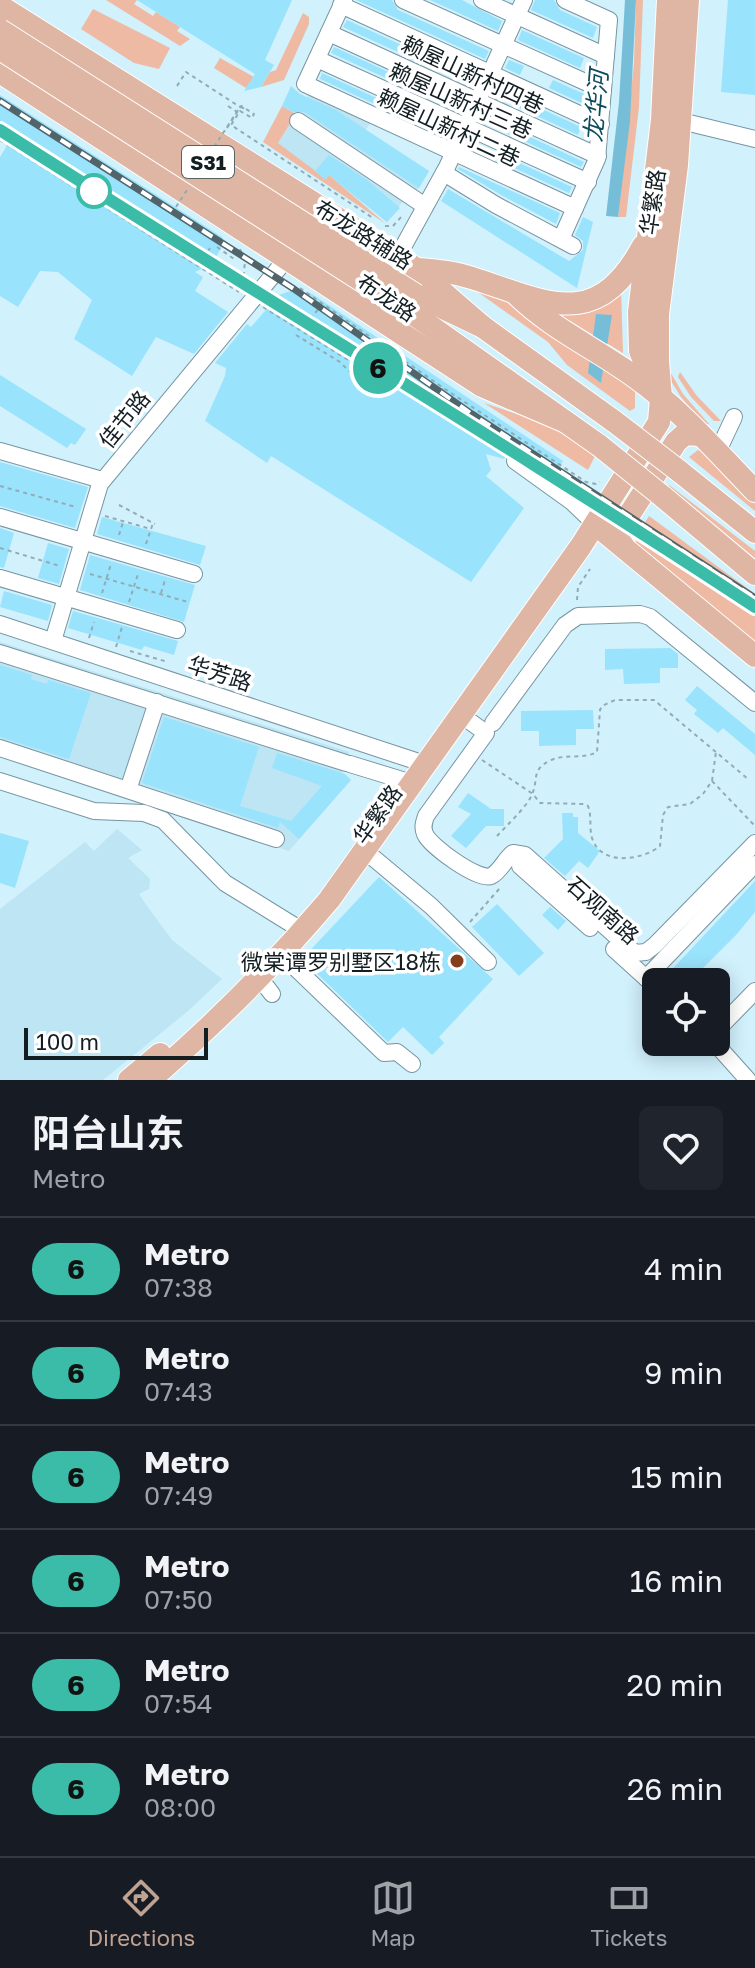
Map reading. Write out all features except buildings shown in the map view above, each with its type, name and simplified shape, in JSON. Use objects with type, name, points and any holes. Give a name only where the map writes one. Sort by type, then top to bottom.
[{"type":"main road","name":"华繁路","points":[[129,1080],[216,1003],[293,925],[461,715],[595,524],[659,422],[661,398],[653,240],[668,0]]},
{"type":"main road","name":"华繁路","points":[[653,240],[681,121],[688,0]]},
{"type":"main road","name":"布龙路辅路","points":[[0,6],[407,263],[458,274],[515,293],[545,320],[608,358],[661,398],[718,451],[755,491]]},
{"type":"main road","name":"布龙路","points":[[0,30],[411,302],[600,446],[755,574]]},
{"type":"main road","name":"布龙路","points":[[0,49],[411,302],[483,327],[615,422],[755,532]]},
{"type":"main road","points":[[0,72],[482,386],[566,422]]},
{"type":"main road","points":[[515,293],[560,304],[594,299],[625,275],[653,240]]},
{"type":"main road","points":[[407,263],[483,327]]},
{"type":"main road","points":[[624,547],[618,538],[622,526],[676,442],[685,434],[700,435]]},
{"type":"main road","name":"华繁路","points":[[154,1079],[266,985],[281,954],[329,900],[573,538],[595,524]]},
{"type":"main road","points":[[595,524],[755,656]]},
{"type":"street","points":[[403,0],[603,90]]},
{"type":"street","points":[[482,0],[520,8],[606,56]]},
{"type":"street","points":[[444,173],[496,205],[567,242],[575,208],[598,156],[609,20],[565,0]]},
{"type":"street","points":[[317,59],[343,3],[601,124]]},
{"type":"street","points":[[407,263],[420,203],[444,173],[520,8]]},
{"type":"street","name":"赖屋山新村四巷","points":[[329,33],[598,156]]},
{"type":"street","name":"赖屋山新村二巷","points":[[317,59],[305,84],[575,208]]},
{"type":"street","name":"赖屋山新村三巷","points":[[317,59],[588,182]]},
{"type":"street","points":[[298,121],[420,203]]},
{"type":"street","points":[[681,121],[755,139]]},
{"type":"street","name":"佳节路","points":[[53,641],[90,511],[102,480],[288,257]]},
{"type":"street","points":[[718,451],[734,417]]},
{"type":"street","points":[[0,451],[102,480]]},
{"type":"street","points":[[515,461],[572,502],[595,524]]},
{"type":"street","points":[[0,517],[194,574]]},
{"type":"street","points":[[0,578],[177,630]]},
{"type":"street","points":[[755,703],[650,617],[640,614],[578,616],[565,625],[489,728],[426,816],[423,827],[427,838],[469,871],[481,876],[492,876],[513,853],[525,855],[635,953],[646,952],[655,945],[755,843]]},
{"type":"street","name":"华芳路","points":[[0,624],[414,772]]},
{"type":"street","points":[[0,653],[348,764],[414,772]]},
{"type":"street","points":[[128,790],[157,702]]},
{"type":"street","points":[[461,715],[489,728]]},
{"type":"street","points":[[0,748],[276,839]]},
{"type":"street","points":[[0,781],[94,811],[158,817],[169,823],[225,883],[293,925]]},
{"type":"street","points":[[364,850],[488,962]]},
{"type":"street","points":[[663,968],[755,864]]},
{"type":"street","name":"石观南路","points":[[520,866],[642,974]]},
{"type":"street","points":[[281,954],[384,1053],[397,1052],[412,1064]]},
{"type":"street","points":[[730,1017],[755,991]]},
{"type":"street","points":[[727,1056],[748,1080]]},
{"type":"path","points":[[177,86],[186,72],[254,114],[252,118],[228,106]]},
{"type":"path","points":[[226,129],[241,106],[246,109],[254,114],[252,118],[240,111],[231,125],[384,226],[395,225],[420,203]]},
{"type":"path","points":[[0,140],[243,294]]},
{"type":"path","points":[[217,247],[234,259]]},
{"type":"path","points":[[199,266],[210,248]]},
{"type":"path","points":[[300,287],[445,389],[586,482]]},
{"type":"path","points":[[256,302],[395,389],[407,392],[445,389]]},
{"type":"path","points":[[305,325],[322,305]]},
{"type":"path","points":[[296,335],[340,362],[350,372]]},
{"type":"path","points":[[0,486],[151,529]]},
{"type":"path","points":[[116,647],[154,523],[119,505]]},
{"type":"path","points":[[89,638],[123,521]]},
{"type":"path","points":[[0,548],[188,602]]},
{"type":"path","points":[[578,616],[577,590],[590,569]]},
{"type":"path","points":[[497,836],[533,794],[534,775],[543,765],[557,758],[588,756],[597,752],[600,747],[600,710],[615,700],[654,700],[748,779]]},
{"type":"path","points":[[471,753],[533,794],[542,804],[588,806],[596,845],[611,857],[640,857],[660,846],[663,815],[668,807],[690,804],[712,781],[716,752]]},
{"type":"path","points":[[712,781],[755,826]]},
{"type":"path","points":[[460,934],[499,889]]},
{"type":"shaded area","points":[[106,0],[137,0],[134,4],[153,16],[156,12],[180,27],[177,31],[190,39],[180,46]]},
{"type":"shaded area","points":[[636,0],[643,0],[639,107],[626,217],[618,217],[634,63]]},
{"type":"shaded area","points":[[93,9],[170,48],[159,69],[134,63],[81,29]]},
{"type":"shaded area","points":[[303,13],[309,17],[309,24],[284,80],[261,87],[270,72],[276,70]]},
{"type":"shaded area","points":[[220,58],[254,77],[246,88],[214,68]]},
{"type":"shaded area","points":[[311,91],[371,122],[365,131],[429,171],[417,190],[413,188],[387,222],[329,176],[325,180],[278,143]]},
{"type":"shaded area","points":[[282,106],[296,114],[278,143],[326,179],[329,175],[386,224],[263,142]]},
{"type":"shaded area","points":[[470,280],[589,354],[601,382],[603,363],[635,390],[635,408],[630,411],[567,365],[548,342],[465,283]]},
{"type":"shaded area","points":[[621,288],[623,353],[557,313]]},
{"type":"shaded area","points":[[663,368],[668,368],[683,394],[709,424],[705,425],[681,397]]},
{"type":"shaded area","points":[[680,372],[721,421],[714,421],[691,397],[678,377]]},
{"type":"shaded area","points":[[484,403],[564,430],[596,454],[588,470]]},
{"type":"shaded area","points":[[698,450],[755,499],[755,511],[689,457]]},
{"type":"shaded area","points":[[668,486],[755,551],[755,559]]},
{"type":"shaded area","points":[[649,516],[755,594],[755,649],[636,544],[636,537]]},
{"type":"shaded area","points":[[0,642],[349,752],[342,773],[351,780],[289,851],[0,754]]},
{"type":"shaded area","points":[[117,829],[142,850],[128,858],[150,879],[149,889],[139,894],[147,906],[172,940],[222,979],[103,1080],[0,1080],[0,909],[85,842],[94,851]]},
{"type":"water","points":[[625,0],[636,0],[630,121],[618,217],[606,216],[619,102]]},
{"type":"water","points":[[596,314],[612,315],[601,383],[588,373]]},
{"type":"railway","points":[[0,101],[294,289],[472,414],[755,598]]},
{"type":"railway","points":[[0,130],[246,287],[451,412]]},
{"type":"metro line","name":"6","points":[[0,130],[246,287],[496,440],[755,607]]},
{"type":"place","name":"微棠谭罗别墅区18栋","points":[[457,961]]},
{"type":"water label","name":"龙华河","points":[[595,106]]}]
